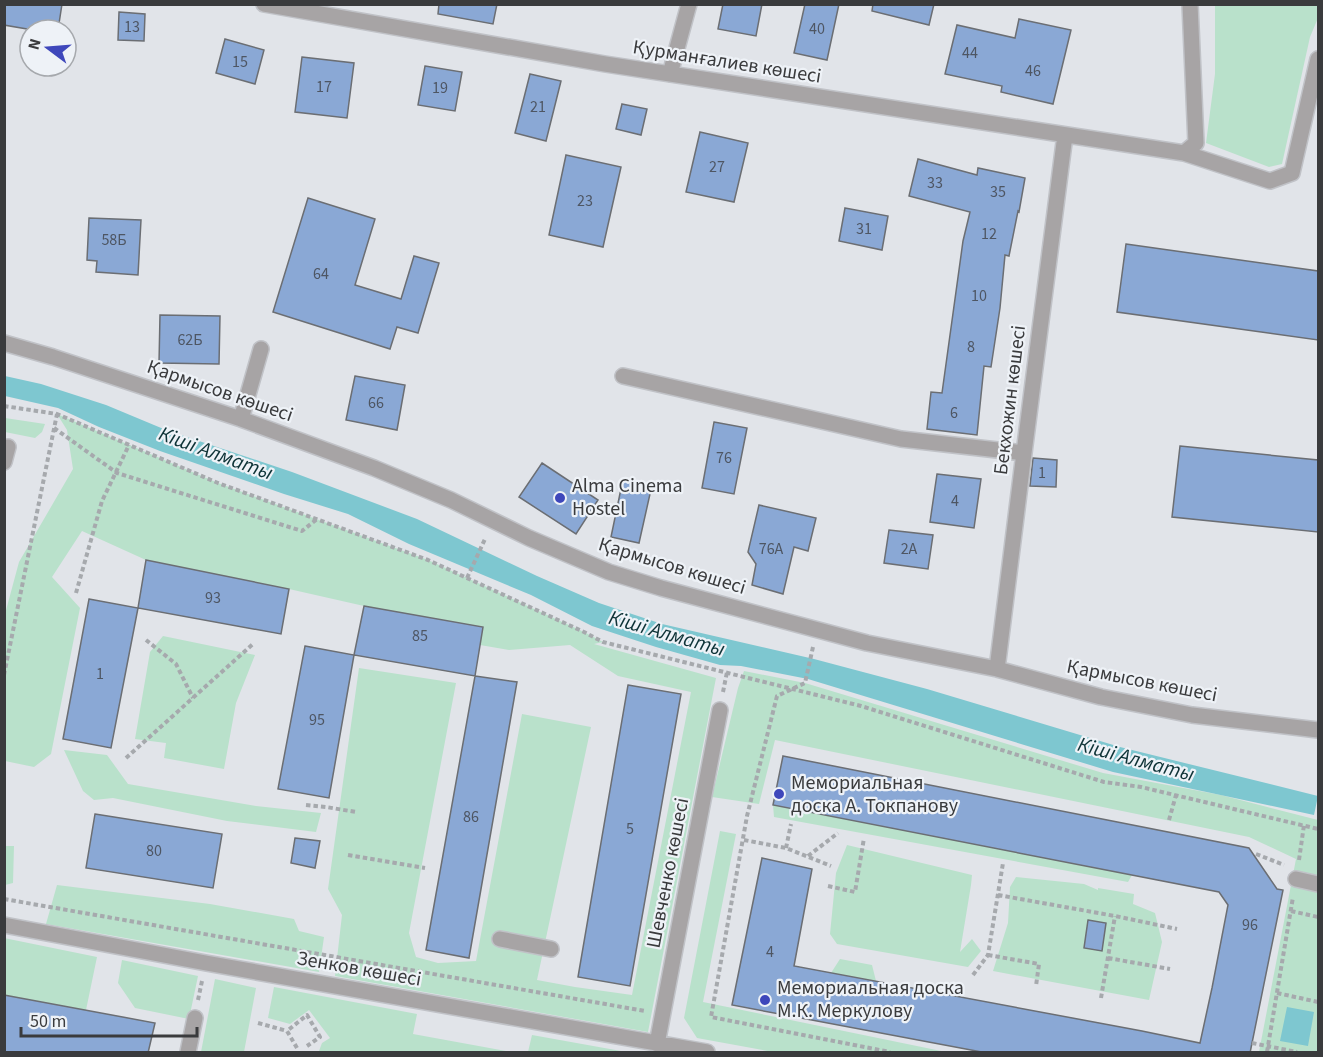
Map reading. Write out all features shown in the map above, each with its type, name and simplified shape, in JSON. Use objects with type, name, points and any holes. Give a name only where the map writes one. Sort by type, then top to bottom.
[{"type":"street","name":"Қурманғалиев көшесі","points":[[264,4],[670,74],[1184,153],[1270,181],[1292,172],[1318,59]]},
{"type":"street","points":[[670,74],[689,4]]},
{"type":"street","points":[[1184,153],[1196,143],[1190,4]]},
{"type":"street","name":"Бекхожин көшесі","points":[[997,669],[1065,135]]},
{"type":"street","name":"Қармысов көшесі","points":[[4,343],[241,419],[374,468],[451,500],[529,538],[609,572],[660,588],[867,644],[997,669],[1101,697],[1181,712],[1318,730]]},
{"type":"street","points":[[241,419],[261,349]]},
{"type":"street","points":[[623,376],[901,439],[1024,453]]},
{"type":"street","name":"Шевченко көшесі","points":[[670,1049],[662,1014],[720,710]]},
{"type":"street","points":[[1296,879],[1318,884]]},
{"type":"street","name":"Зенков көшесі","points":[[4,925],[670,1049],[707,1053]]},
{"type":"street","points":[[500,939],[551,950]]},
{"type":"street","points":[[188,1053],[195,1018]]},
{"type":"path","points":[[4,406],[57,414],[218,483],[428,560],[603,642],[871,709],[1104,782],[1141,787],[1318,829]]},
{"type":"path","points":[[4,675],[57,414]]},
{"type":"path","points":[[54,428],[117,473],[302,531],[317,519]]},
{"type":"path","points":[[76,593],[102,501],[129,445]]},
{"type":"path","points":[[467,578],[485,539]]},
{"type":"path","points":[[146,640],[176,664],[193,698]]},
{"type":"path","points":[[126,758],[254,643]]},
{"type":"path","points":[[813,644],[805,683],[777,696],[747,816],[711,1017],[890,1053]]},
{"type":"path","points":[[1169,820],[1176,795]]},
{"type":"path","points":[[306,805],[356,813]]},
{"type":"path","points":[[786,848],[791,824]]},
{"type":"path","points":[[1267,1053],[1304,825]]},
{"type":"path","points":[[807,857],[838,833]]},
{"type":"path","points":[[828,886],[855,892],[864,838]]},
{"type":"path","points":[[744,840],[786,848],[831,866]]},
{"type":"path","points":[[1256,854],[1284,864],[1296,879]]},
{"type":"path","points":[[348,855],[425,868]]},
{"type":"path","points":[[974,975],[988,956],[1004,863]]},
{"type":"path","points":[[998,895],[1115,916],[1177,930]]},
{"type":"path","points":[[4,899],[662,1014]]},
{"type":"path","points":[[1291,911],[1318,917]]},
{"type":"path","points":[[1101,998],[1115,916]]},
{"type":"path","points":[[988,956],[1039,964],[1036,986]]},
{"type":"path","points":[[1108,958],[1170,969]]},
{"type":"path","points":[[195,1018],[206,963]]},
{"type":"path","points":[[1277,993],[1318,1002]]},
{"type":"path","points":[[638,1018],[639,1010]]},
{"type":"path","points":[[287,1031],[307,1015],[320,1037],[308,1046]]},
{"type":"path","points":[[258,1023],[287,1031],[297,1048]]},
{"type":"path","points":[[1252,1042],[1297,1053]]},
{"type":"green space","points":[[1215,5],[1318,5],[1318,18],[1310,37],[1282,164],[1269,167],[1206,143],[1215,74]]},
{"type":"green space","points":[[57,414],[218,483],[428,560],[603,642],[594,644],[716,678],[648,1032],[335,976],[342,915],[328,889],[359,668],[456,683],[409,933],[416,957],[438,963],[476,961],[522,714],[591,727],[537,980],[632,995],[691,692],[618,676],[570,645],[509,650],[480,645],[483,627],[364,606],[146,560],[82,531],[52,577],[80,608],[51,754],[34,767],[5,761],[5,614],[19,562],[73,469],[67,430]]},
{"type":"green space","points":[[4,418],[45,424],[42,432],[35,438],[5,432]]},
{"type":"green space","points":[[163,636],[255,655],[236,703],[224,769],[164,758],[166,743],[135,739],[150,652]]},
{"type":"green space","points":[[744,671],[805,683],[1103,773],[1221,795],[1318,820],[1318,1052],[1259,1052],[1296,859],[1249,837],[775,740],[759,804],[712,797]]},
{"type":"green space","points":[[64,750],[107,755],[128,784],[256,806],[321,813],[316,832],[227,821],[113,798],[94,800],[83,791]]},
{"type":"green space","points":[[773,805],[1132,875],[1128,882],[774,817]]},
{"type":"green space","points":[[720,831],[736,834],[703,1002],[946,1052],[773,1052],[697,1038],[684,1018]]},
{"type":"green space","points":[[847,845],[972,875],[960,952],[972,939],[981,951],[968,967],[837,944],[830,934],[836,873]]},
{"type":"green space","points":[[4,846],[14,846],[13,883],[5,885]]},
{"type":"green space","points":[[1016,877],[1084,884],[1098,890],[1098,888],[1134,894],[1133,904],[1155,913],[1162,942],[1149,1000],[993,971],[1008,923],[1010,887]]},
{"type":"green space","points":[[57,885],[210,904],[294,919],[299,931],[324,937],[319,972],[46,924]]},
{"type":"green space","points":[[4,938],[97,957],[86,1010],[5,995]]},
{"type":"green space","points":[[840,959],[872,965],[876,981],[831,973]]},
{"type":"green space","points":[[122,960],[198,976],[189,1019],[135,1008],[118,983]]},
{"type":"green space","points":[[215,979],[256,988],[244,1052],[201,1052]]},
{"type":"green space","points":[[274,987],[417,1014],[413,1034],[512,1052],[319,1051],[322,1043],[330,1038],[309,1010],[290,1024],[268,1018]]},
{"type":"green space","points":[[532,1035],[621,1051],[621,1052],[528,1052]]},
{"type":"water","name":"Кіші Алматы","points":[[5,376],[41,384],[106,405],[166,430],[292,472],[417,519],[599,603],[662,624],[814,659],[927,689],[1120,747],[1318,796],[1314,815],[1113,772],[808,679],[741,666],[720,665],[592,626],[531,595],[409,544],[348,514],[160,451],[58,408],[5,396]]},
{"type":"water","points":[[1287,1007],[1314,1012],[1308,1046],[1280,1041]]},
{"type":"building","points":[[4,4],[62,4],[60,18],[18,18],[18,27],[4,25]]},
{"type":"building","points":[[439,4],[497,4],[493,24],[438,14]]},
{"type":"building","points":[[723,4],[762,4],[756,36],[718,29]]},
{"type":"building","points":[[805,4],[839,4],[827,60],[794,53]]},
{"type":"building","points":[[873,4],[934,4],[929,25],[872,11]]},
{"type":"building","points":[[119,12],[145,14],[144,41],[118,40]]},
{"type":"building","points":[[1019,19],[1071,30],[1053,104],[1001,92],[1002,86],[945,74],[957,25],[1015,38]]},
{"type":"building","points":[[225,39],[264,50],[255,84],[216,73]]},
{"type":"building","points":[[302,57],[354,63],[347,118],[295,112]]},
{"type":"building","points":[[425,66],[462,72],[455,111],[418,105]]},
{"type":"building","points":[[530,74],[561,81],[546,141],[515,133]]},
{"type":"building","points":[[622,104],[647,109],[641,135],[616,129]]},
{"type":"building","points":[[700,132],[748,143],[734,202],[686,192]]},
{"type":"building","points":[[566,155],[621,167],[603,247],[549,235]]},
{"type":"building","points":[[918,159],[977,175],[978,168],[1025,178],[1009,256],[1005,255],[991,367],[984,366],[977,435],[927,429],[931,392],[942,393],[963,241],[970,212],[909,196]]},
{"type":"building","points":[[308,198],[375,219],[355,285],[401,299],[414,256],[439,263],[418,333],[397,327],[390,349],[273,312]]},
{"type":"building","points":[[845,208],[888,216],[882,250],[839,241]]},
{"type":"building","points":[[89,218],[141,220],[138,275],[96,272],[97,261],[87,260]]},
{"type":"building","points":[[1126,244],[1318,271],[1318,340],[1117,312]]},
{"type":"building","points":[[160,315],[220,316],[219,364],[159,363]]},
{"type":"building","points":[[355,376],[405,385],[397,430],[346,420]]},
{"type":"building","points":[[714,422],[747,428],[734,494],[702,488]]},
{"type":"building","points":[[1180,446],[1318,460],[1318,532],[1172,517]]},
{"type":"building","points":[[1033,458],[1057,460],[1056,487],[1030,486]]},
{"type":"building","points":[[542,463],[598,500],[576,534],[519,497]]},
{"type":"building","points":[[937,474],[981,479],[974,528],[930,522]]},
{"type":"building","points":[[623,479],[652,485],[639,543],[611,537]]},
{"type":"building","points":[[759,505],[816,518],[808,551],[794,547],[783,594],[752,585],[756,564],[748,552]]},
{"type":"building","points":[[889,530],[933,535],[928,569],[884,563]]},
{"type":"building","points":[[146,560],[289,589],[281,634],[138,608]]},
{"type":"building","points":[[89,599],[138,608],[111,748],[63,739]]},
{"type":"building","points":[[364,606],[483,627],[475,676],[354,655]]},
{"type":"building","points":[[305,646],[354,655],[329,798],[278,789]]},
{"type":"building","points":[[475,676],[517,682],[469,958],[426,950]]},
{"type":"building","points":[[628,685],[681,694],[630,986],[578,977]]},
{"type":"building","points":[[783,756],[1249,848],[1277,889],[1283,890],[1250,1053],[987,1053],[732,1005],[762,858],[812,869],[794,966],[1200,1043],[1212,988],[1228,905],[1219,892],[773,805]]},
{"type":"building","points":[[95,814],[222,834],[213,888],[86,868]]},
{"type":"building","points":[[295,838],[320,841],[315,868],[291,863]]},
{"type":"building","points":[[1088,920],[1106,923],[1102,951],[1084,948]]},
{"type":"building","points":[[4,995],[155,1023],[148,1053],[4,1053]]},
{"type":"place","name":"Alma Cinema Hostel","points":[[560,498]]},
{"type":"place","name":"Мемориальная доска А. Токпанову","points":[[779,794]]},
{"type":"place","name":"Мемориальная доска М.К. Меркулову","points":[[765,1000]]}]
